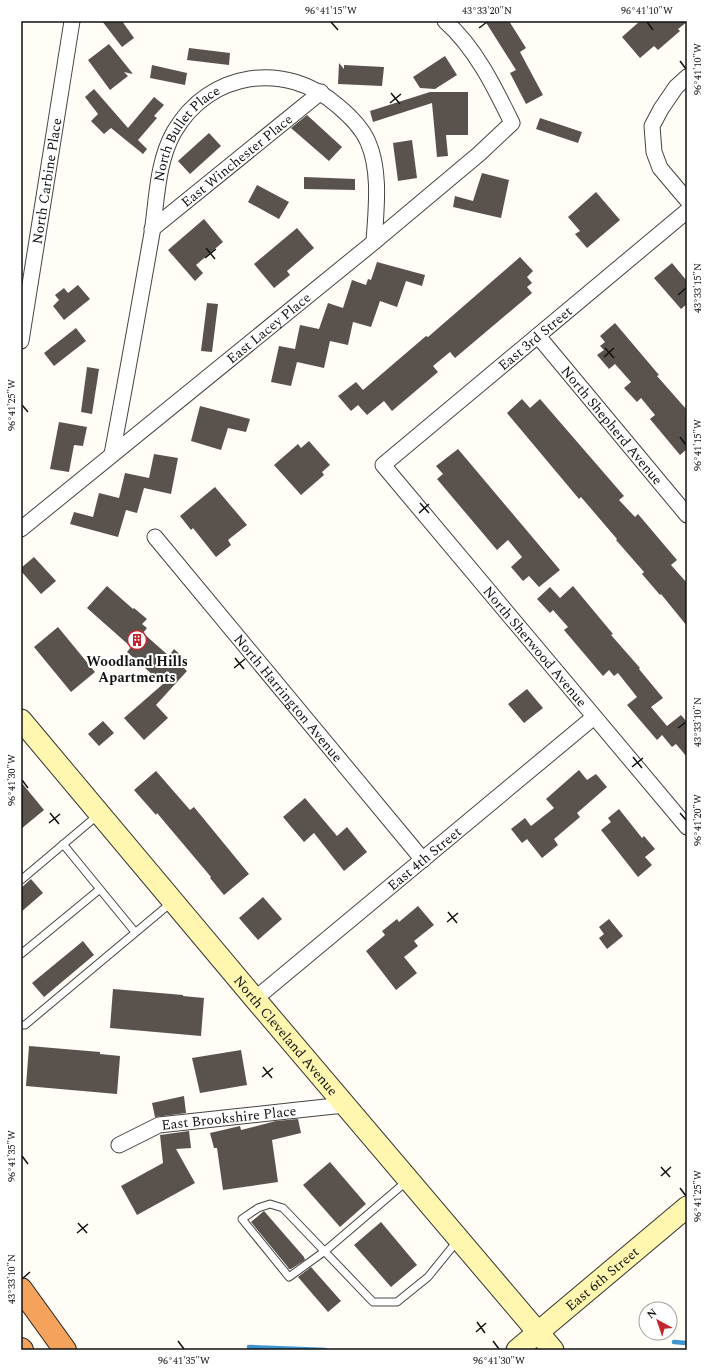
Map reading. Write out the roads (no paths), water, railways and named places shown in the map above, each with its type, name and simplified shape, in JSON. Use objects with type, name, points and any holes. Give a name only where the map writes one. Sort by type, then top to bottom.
[{"type":"highway","points":[[21,1288],[65,1350]]},
{"type":"street","name":"North Carbine Place","points":[[21,341],[72,21]]},
{"type":"street","name":"East Lacey Place","points":[[21,529],[374,242],[479,154],[512,123],[496,90],[467,45],[445,21]]},
{"type":"street","name":"North Bullet Place","points":[[112,454],[166,148],[175,131],[199,102],[217,90],[235,82],[267,76],[303,83],[321,92],[347,113],[367,140],[373,154],[376,178],[374,242]]},
{"type":"street","points":[[687,78],[676,87],[652,126],[654,152],[660,168],[687,200]]},
{"type":"street","name":"East Winchester Place","points":[[152,229],[321,92]]},
{"type":"street","name":"East 3rd Street","points":[[383,465],[687,211]]},
{"type":"street","name":"North Shepherd Avenue","points":[[538,336],[687,515]]},
{"type":"street","name":"North Sherwood Avenue","points":[[383,465],[687,827]]},
{"type":"street","name":"North Harrington Avenue","points":[[155,536],[423,860]]},
{"type":"street","name":"East 4th Street","points":[[255,999],[594,717]]},
{"type":"street","name":"North Cleveland Avenue","points":[[21,720],[344,1105],[553,1350]]},
{"type":"street","name":"East Brookshire Place","points":[[119,1145],[159,1125],[344,1105]]},
{"type":"street","name":"East 6th Street","points":[[517,1350],[687,1207]]},
{"type":"lane","points":[[21,880],[99,814]]},
{"type":"lane","points":[[63,844],[135,932]]},
{"type":"lane","points":[[21,954],[100,889]]},
{"type":"lane","points":[[21,1025],[25,1025],[173,901]]},
{"type":"lane","points":[[408,1180],[325,1251],[289,1277],[242,1219],[258,1208],[270,1204],[283,1208],[325,1251],[374,1302],[397,1302],[428,1278],[459,1239]]},
{"type":"waterway","points":[[674,1342],[687,1343]]},
{"type":"waterway","points":[[249,1347],[325,1350]]},
{"type":"place","name":"Woodland Hills Apartments","points":[[137,640]]}]
